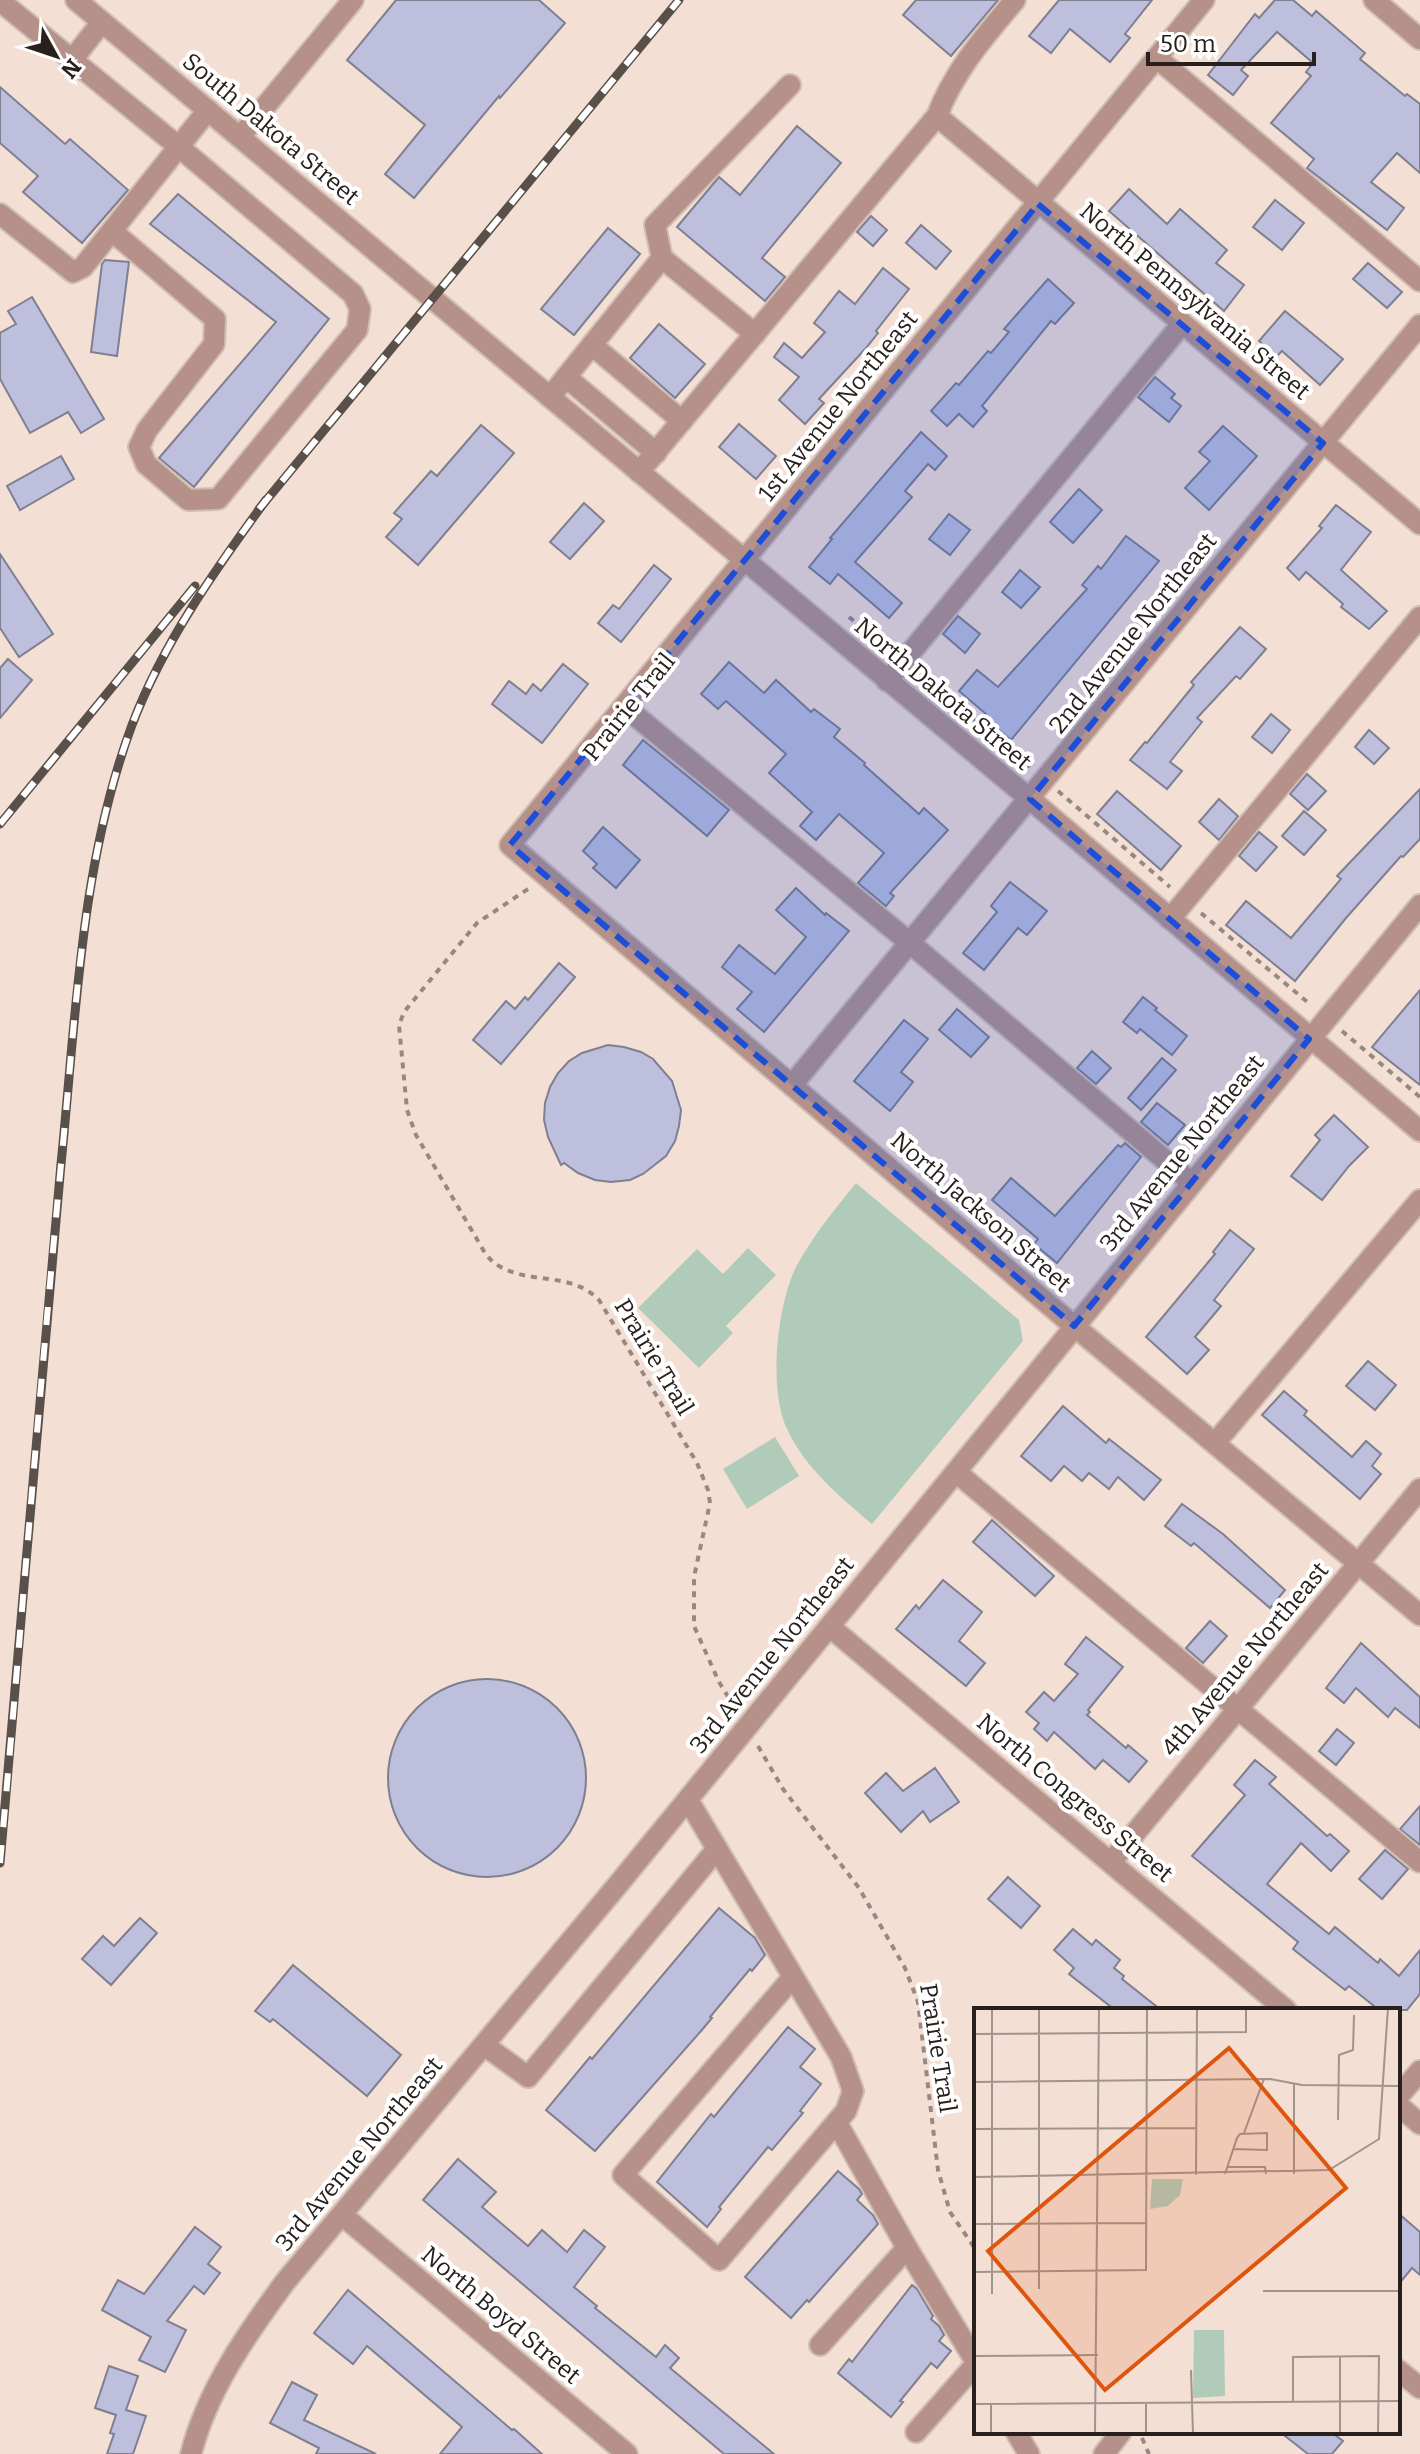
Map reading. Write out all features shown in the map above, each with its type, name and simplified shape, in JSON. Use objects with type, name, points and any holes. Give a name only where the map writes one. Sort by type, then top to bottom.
[{"type":"street","name":"South Dakota Street","points":[[76,0],[432,298]]},
{"type":"street","points":[[240,137],[353,0]]},
{"type":"street","points":[[639,472],[937,116],[945,94],[966,59],[1015,0]]},
{"type":"street","name":"1st Avenue Northeast","points":[[510,845],[1204,0]]},
{"type":"street","points":[[1374,0],[1420,39]]},
{"type":"street","points":[[14,5],[72,60],[353,294],[360,309],[357,330],[218,499],[188,500],[146,464],[139,447],[147,430],[214,344],[215,319],[112,231]]},
{"type":"street","points":[[72,60],[102,22]]},
{"type":"street","points":[[1157,58],[1420,281]]},
{"type":"street","points":[[755,334],[662,258],[655,225],[790,85]]},
{"type":"street","points":[[0,214],[73,272],[83,267],[208,110]]},
{"type":"street","name":"North Pennsylvania Street","points":[[937,116],[1420,524]]},
{"type":"street","points":[[550,397],[662,258]]},
{"type":"street","name":"North Dakota Street","points":[[432,298],[1030,799],[1420,1131]]},
{"type":"street","points":[[887,681],[1182,324]]},
{"type":"street","name":"2nd Avenue Northeast","points":[[792,1085],[1420,325]]},
{"type":"street","points":[[592,345],[682,421]]},
{"type":"street","points":[[566,377],[656,453]]},
{"type":"street","points":[[617,454],[633,434]]},
{"type":"street","points":[[1170,919],[1420,617]]},
{"type":"street","points":[[625,707],[910,943],[1192,1183]]},
{"type":"street","name":"North Jackson Street","points":[[510,845],[1074,1326],[1420,1615]]},
{"type":"street","name":"3rd Avenue Northeast","points":[[191,2454],[208,2407],[231,2362],[253,2325],[285,2282],[688,1800],[1420,905]]},
{"type":"street","points":[[1215,1443],[1420,1200]]},
{"type":"street","points":[[956,1472],[1420,1862]]},
{"type":"street","name":"4th Avenue Northeast","points":[[1111,1862],[1420,1489]]},
{"type":"street","name":"North Congress Street","points":[[830,1627],[1284,2008]]},
{"type":"street","points":[[688,1800],[841,2057],[853,2091],[846,2111],[837,2123],[719,2260],[623,2175],[793,1977]]},
{"type":"street","points":[[484,2045],[528,2077],[717,1849]]},
{"type":"street","points":[[1400,2095],[1420,2071]]},
{"type":"street","points":[[1400,2107],[1420,2124]]},
{"type":"street","points":[[837,2123],[974,2360]]},
{"type":"street","name":"North Boyd Street","points":[[342,2215],[627,2454]]},
{"type":"street","points":[[820,2345],[907,2248]]},
{"type":"street","points":[[916,2432],[974,2365]]},
{"type":"street","points":[[1400,2372],[1420,2388]]},
{"type":"street","points":[[1017,2434],[1029,2454]]},
{"type":"street","points":[[1104,2454],[1119,2434]]},
{"type":"path","points":[[842,611],[1420,1097]]},
{"type":"path","name":"Prairie Trail","points":[[542,874],[527,889],[477,923],[404,1012],[399,1025],[407,1110],[416,1135],[485,1253],[497,1266],[513,1272],[572,1282],[589,1289],[599,1300],[697,1463],[710,1503],[694,1577],[694,1626],[719,1682],[783,1789],[859,1888],[905,1968],[918,2002],[938,2170],[950,2212],[974,2247]]},
{"type":"path","points":[[1140,2434],[1149,2454]]},
{"type":"highlighted area","points":[[1038,204],[1323,443],[1030,799],[1309,1039],[1074,1326],[510,845]]},
{"type":"green space","points":[[856,1183],[1019,1320],[1023,1341],[872,1524],[824,1481],[803,1456],[781,1412],[776,1370],[784,1303],[796,1267],[816,1234]]},
{"type":"green space","points":[[748,1248],[776,1275],[726,1326],[733,1333],[699,1368],[638,1308],[697,1249],[723,1274]]},
{"type":"green space","points":[[775,1437],[799,1476],[747,1509],[723,1469]]},
{"type":"building","points":[[396,0],[539,0],[565,23],[414,198],[385,174],[425,125],[347,60]]},
{"type":"building","points":[[916,0],[998,0],[951,56],[903,15]]},
{"type":"building","points":[[1059,0],[1152,0],[1125,34],[1130,38],[1110,62],[1070,29],[1051,53],[1029,36]]},
{"type":"building","points":[[1275,0],[1293,0],[1312,16],[1316,11],[1365,53],[1360,59],[1405,96],[1407,94],[1420,104],[1420,173],[1397,153],[1371,182],[1404,208],[1387,230],[1307,168],[1314,159],[1271,123],[1311,76],[1306,72],[1313,63],[1277,32],[1241,70],[1248,76],[1233,95],[1208,75],[1255,14],[1259,18]]},
{"type":"building","points":[[0,87],[65,144],[70,139],[128,190],[82,243],[23,192],[38,176],[0,143]]},
{"type":"building","points":[[797,126],[841,163],[762,258],[785,277],[765,301],[677,227],[719,177],[740,195]]},
{"type":"building","points":[[1129,189],[1167,224],[1180,209],[1227,250],[1216,263],[1244,285],[1224,311],[1109,211]]},
{"type":"building","points":[[178,194],[329,319],[194,487],[159,458],[276,322],[150,224]]},
{"type":"building","points":[[1275,200],[1304,223],[1282,250],[1253,227]]},
{"type":"building","points":[[871,216],[887,230],[873,246],[857,232]]},
{"type":"building","points":[[921,225],[951,251],[936,269],[906,243]]},
{"type":"building","points":[[608,228],[640,254],[574,335],[541,309]]},
{"type":"building","points":[[105,260],[129,262],[117,356],[91,352]]},
{"type":"building","points":[[1368,263],[1402,292],[1387,308],[1353,279]]},
{"type":"building","points":[[883,268],[909,289],[866,348],[819,399],[824,403],[805,424],[779,400],[799,377],[774,357],[784,343],[802,358],[825,332],[814,323],[839,291],[855,304]]},
{"type":"building","points":[[1048,279],[1074,303],[1055,324],[1051,321],[982,406],[987,411],[973,427],[959,414],[947,426],[931,411],[988,351],[991,353],[1009,332],[1004,329]]},
{"type":"building","points":[[32,297],[104,419],[81,433],[68,412],[30,433],[0,379],[0,333],[16,324],[8,311]]},
{"type":"building","points":[[1285,311],[1343,359],[1320,385],[1282,351],[1276,357],[1259,341]]},
{"type":"building","points":[[659,324],[705,364],[675,398],[630,358]]},
{"type":"building","points":[[1155,377],[1175,394],[1171,398],[1181,406],[1169,422],[1138,397]]},
{"type":"building","points":[[739,424],[776,456],[756,479],[719,447]]},
{"type":"building","points":[[481,425],[514,453],[418,565],[386,537],[402,519],[394,513],[431,471],[437,476]]},
{"type":"building","points":[[1223,426],[1257,456],[1209,510],[1185,488],[1210,461],[1199,452]]},
{"type":"building","points":[[921,432],[947,456],[935,470],[928,464],[905,491],[912,497],[855,562],[902,603],[889,618],[838,574],[830,584],[809,567]]},
{"type":"building","points":[[61,456],[74,479],[20,510],[7,486]]},
{"type":"building","points":[[1079,489],[1102,510],[1073,543],[1050,522]]},
{"type":"building","points":[[584,503],[604,521],[570,559],[550,542]]},
{"type":"building","points":[[1336,505],[1371,532],[1341,570],[1387,611],[1369,629],[1341,607],[1343,604],[1306,572],[1299,580],[1287,568],[1322,528],[1319,526]]},
{"type":"building","points":[[949,514],[970,530],[950,555],[929,539]]},
{"type":"building","points":[[1126,536],[1159,561],[1011,740],[983,717],[986,714],[959,691],[977,670],[998,687],[1087,589],[1082,585],[1098,566],[1101,569]]},
{"type":"building","points":[[0,554],[53,634],[19,657],[0,628]]},
{"type":"building","points":[[654,565],[671,579],[621,642],[598,623],[613,605],[619,609]]},
{"type":"building","points":[[1020,570],[1040,587],[1021,608],[1002,592]]},
{"type":"building","points":[[958,616],[980,634],[965,653],[943,634]]},
{"type":"building","points":[[1240,627],[1266,649],[1240,679],[1236,676],[1197,718],[1202,722],[1170,762],[1182,771],[1167,789],[1130,760],[1194,685],[1191,682]]},
{"type":"building","points":[[8,659],[32,680],[0,718],[0,668]]},
{"type":"building","points":[[729,662],[764,693],[776,680],[811,712],[814,709],[840,729],[834,737],[864,765],[919,814],[924,808],[948,830],[890,893],[894,896],[886,906],[858,883],[884,853],[839,814],[816,840],[800,826],[812,812],[769,773],[786,754],[726,701],[718,709],[701,694]]},
{"type":"building","points":[[563,664],[588,684],[542,743],[492,704],[509,681],[526,694],[533,684],[541,691]]},
{"type":"building","points":[[1271,714],[1290,730],[1272,753],[1252,737]]},
{"type":"building","points":[[1369,730],[1389,748],[1374,764],[1355,747]]},
{"type":"building","points":[[643,740],[729,810],[707,836],[623,765]]},
{"type":"building","points":[[1307,774],[1326,791],[1308,810],[1290,794]]},
{"type":"building","points":[[1420,789],[1420,839],[1346,918],[1295,981],[1226,925],[1246,901],[1291,938],[1341,879],[1337,876]]},
{"type":"building","points":[[1117,791],[1181,846],[1161,870],[1097,814]]},
{"type":"building","points":[[1219,799],[1238,816],[1219,840],[1199,822]]},
{"type":"building","points":[[1304,811],[1326,830],[1304,855],[1282,836]]},
{"type":"building","points":[[603,827],[640,860],[616,888],[593,868],[597,864],[583,851]]},
{"type":"building","points":[[1259,832],[1277,847],[1256,871],[1239,856]]},
{"type":"building","points":[[1010,882],[1047,911],[1027,935],[1018,928],[984,970],[963,953],[997,912],[991,906]]},
{"type":"building","points":[[796,888],[825,915],[849,931],[764,1032],[737,1009],[752,992],[722,967],[739,945],[775,974],[806,937],[776,910]]},
{"type":"building","points":[[559,963],[575,977],[501,1064],[473,1040],[506,1001],[515,1009],[525,997],[528,1000]]},
{"type":"building","points":[[1420,990],[1420,1085],[1372,1047]]},
{"type":"building","points":[[1143,997],[1187,1036],[1172,1055],[1140,1029],[1137,1033],[1123,1022]]},
{"type":"building","points":[[957,1009],[989,1037],[971,1057],[939,1030]]},
{"type":"building","points":[[904,1020],[928,1039],[901,1072],[913,1082],[890,1111],[854,1081]]},
{"type":"building","points":[[608,1045],[641,1052],[653,1059],[672,1081],[681,1110],[675,1141],[666,1156],[643,1174],[630,1180],[611,1182],[595,1180],[564,1163],[561,1165],[544,1120],[545,1103],[558,1073],[582,1053]]},
{"type":"building","points":[[1092,1051],[1111,1068],[1096,1084],[1077,1068]]},
{"type":"building","points":[[1162,1058],[1176,1070],[1141,1110],[1128,1098]]},
{"type":"building","points":[[1157,1103],[1185,1125],[1168,1145],[1141,1122]]},
{"type":"building","points":[[1334,1115],[1368,1147],[1322,1200],[1291,1176],[1320,1140],[1315,1135]]},
{"type":"building","points":[[1125,1143],[1141,1157],[1057,1263],[1034,1244],[1038,1239],[992,1200],[1011,1178],[1055,1216],[1118,1145],[1121,1147]]},
{"type":"building","points":[[1230,1230],[1254,1249],[1214,1300],[1221,1306],[1195,1337],[1209,1350],[1187,1374],[1146,1337],[1215,1254],[1213,1252]]},
{"type":"building","points":[[1368,1361],[1396,1385],[1375,1410],[1346,1386]]},
{"type":"building","points":[[1284,1391],[1307,1411],[1304,1415],[1352,1457],[1366,1441],[1381,1454],[1372,1466],[1381,1474],[1360,1499],[1262,1415]]},
{"type":"building","points":[[1063,1406],[1106,1443],[1109,1439],[1161,1480],[1144,1500],[1118,1477],[1109,1489],[1089,1473],[1082,1481],[1064,1466],[1051,1481],[1021,1456]]},
{"type":"building","points":[[1182,1504],[1223,1534],[1285,1590],[1270,1608],[1194,1543],[1191,1546],[1165,1526]]},
{"type":"building","points":[[992,1520],[1054,1576],[1035,1596],[973,1542]]},
{"type":"building","points":[[943,1580],[982,1612],[959,1641],[985,1663],[966,1686],[896,1629],[916,1605],[919,1609]]},
{"type":"building","points":[[1210,1621],[1227,1636],[1203,1663],[1186,1648]]},
{"type":"building","points":[[1086,1637],[1123,1667],[1087,1715],[1126,1748],[1128,1745],[1147,1761],[1129,1782],[1103,1760],[1095,1769],[1054,1732],[1047,1741],[1034,1729],[1039,1723],[1026,1712],[1044,1692],[1054,1701],[1078,1674],[1065,1664]]},
{"type":"building","points":[[1361,1643],[1420,1697],[1420,1728],[1395,1708],[1388,1717],[1356,1688],[1344,1703],[1326,1688]]},
{"type":"building","points":[[487,1679],[525,1687],[557,1708],[578,1740],[586,1778],[578,1816],[557,1848],[525,1869],[487,1877],[449,1869],[417,1848],[396,1816],[388,1778],[396,1740],[417,1708],[449,1687]]},
{"type":"building","points":[[1337,1729],[1354,1743],[1336,1765],[1319,1751]]},
{"type":"building","points":[[1255,1760],[1276,1777],[1269,1784],[1327,1836],[1330,1834],[1349,1851],[1331,1871],[1301,1843],[1267,1884],[1329,1934],[1335,1927],[1378,1963],[1380,1959],[1399,1976],[1420,1950],[1420,1994],[1407,2010],[1376,2008],[1349,1986],[1345,1990],[1293,1949],[1298,1942],[1192,1856],[1245,1795],[1234,1785]]},
{"type":"building","points":[[935,1768],[959,1802],[930,1822],[923,1811],[901,1832],[865,1793],[886,1773],[903,1791]]},
{"type":"building","points":[[1420,1806],[1420,1845],[1400,1829]]},
{"type":"building","points":[[1385,1850],[1408,1869],[1382,1899],[1359,1879]]},
{"type":"building","points":[[1008,1877],[1040,1906],[1021,1928],[988,1899]]},
{"type":"building","points":[[719,1908],[755,1938],[765,1955],[595,2151],[546,2110]]},
{"type":"building","points":[[140,1918],[157,1933],[111,1985],[82,1959],[103,1936],[114,1946]]},
{"type":"building","points":[[1073,1929],[1092,1945],[1096,1940],[1120,1960],[1114,1968],[1124,1976],[1122,1979],[1158,2008],[1112,2008],[1069,1974],[1074,1968],[1054,1950]]},
{"type":"building","points":[[293,1965],[401,2055],[367,2096],[273,2019],[270,2022],[255,2011]]},
{"type":"building","points":[[788,2027],[815,2049],[800,2067],[821,2084],[800,2111],[803,2113],[772,2150],[768,2147],[719,2207],[721,2209],[707,2227],[657,2182],[711,2114],[714,2117]]},
{"type":"building","points":[[458,2159],[496,2192],[482,2207],[528,2246],[542,2230],[567,2252],[584,2230],[605,2247],[574,2287],[656,2357],[665,2345],[679,2358],[670,2368],[774,2454],[724,2454],[423,2200]]},
{"type":"building","points":[[838,2171],[859,2189],[862,2194],[857,2200],[878,2224],[791,2318],[745,2277]]},
{"type":"building","points":[[1400,2215],[1420,2232],[1420,2275],[1412,2268],[1400,2283]]},
{"type":"building","points":[[195,2227],[221,2247],[208,2264],[220,2273],[204,2294],[194,2286],[167,2321],[186,2330],[165,2372],[139,2360],[151,2337],[102,2310],[118,2280],[144,2294]]},
{"type":"building","points":[[912,2285],[944,2335],[939,2341],[951,2351],[937,2368],[931,2363],[891,2417],[838,2373],[849,2359],[852,2362]]},
{"type":"building","points":[[348,2290],[542,2454],[440,2454],[462,2427],[367,2346],[353,2364],[314,2333]]},
{"type":"building","points":[[109,2366],[138,2376],[126,2410],[146,2416],[133,2454],[107,2454],[116,2415],[95,2408]]},
{"type":"building","points":[[292,2382],[317,2395],[304,2420],[376,2454],[316,2454],[319,2448],[270,2423]]},
{"type":"building","points":[[1283,2434],[1334,2434],[1343,2441],[1332,2454],[1308,2454]]},
{"type":"railway","points":[[259,509],[679,0]]},
{"type":"railway","points":[[0,1863],[76,998],[101,832],[132,725],[159,665],[209,580],[266,500]]},
{"type":"railway","points":[[0,824],[195,586]]}]
